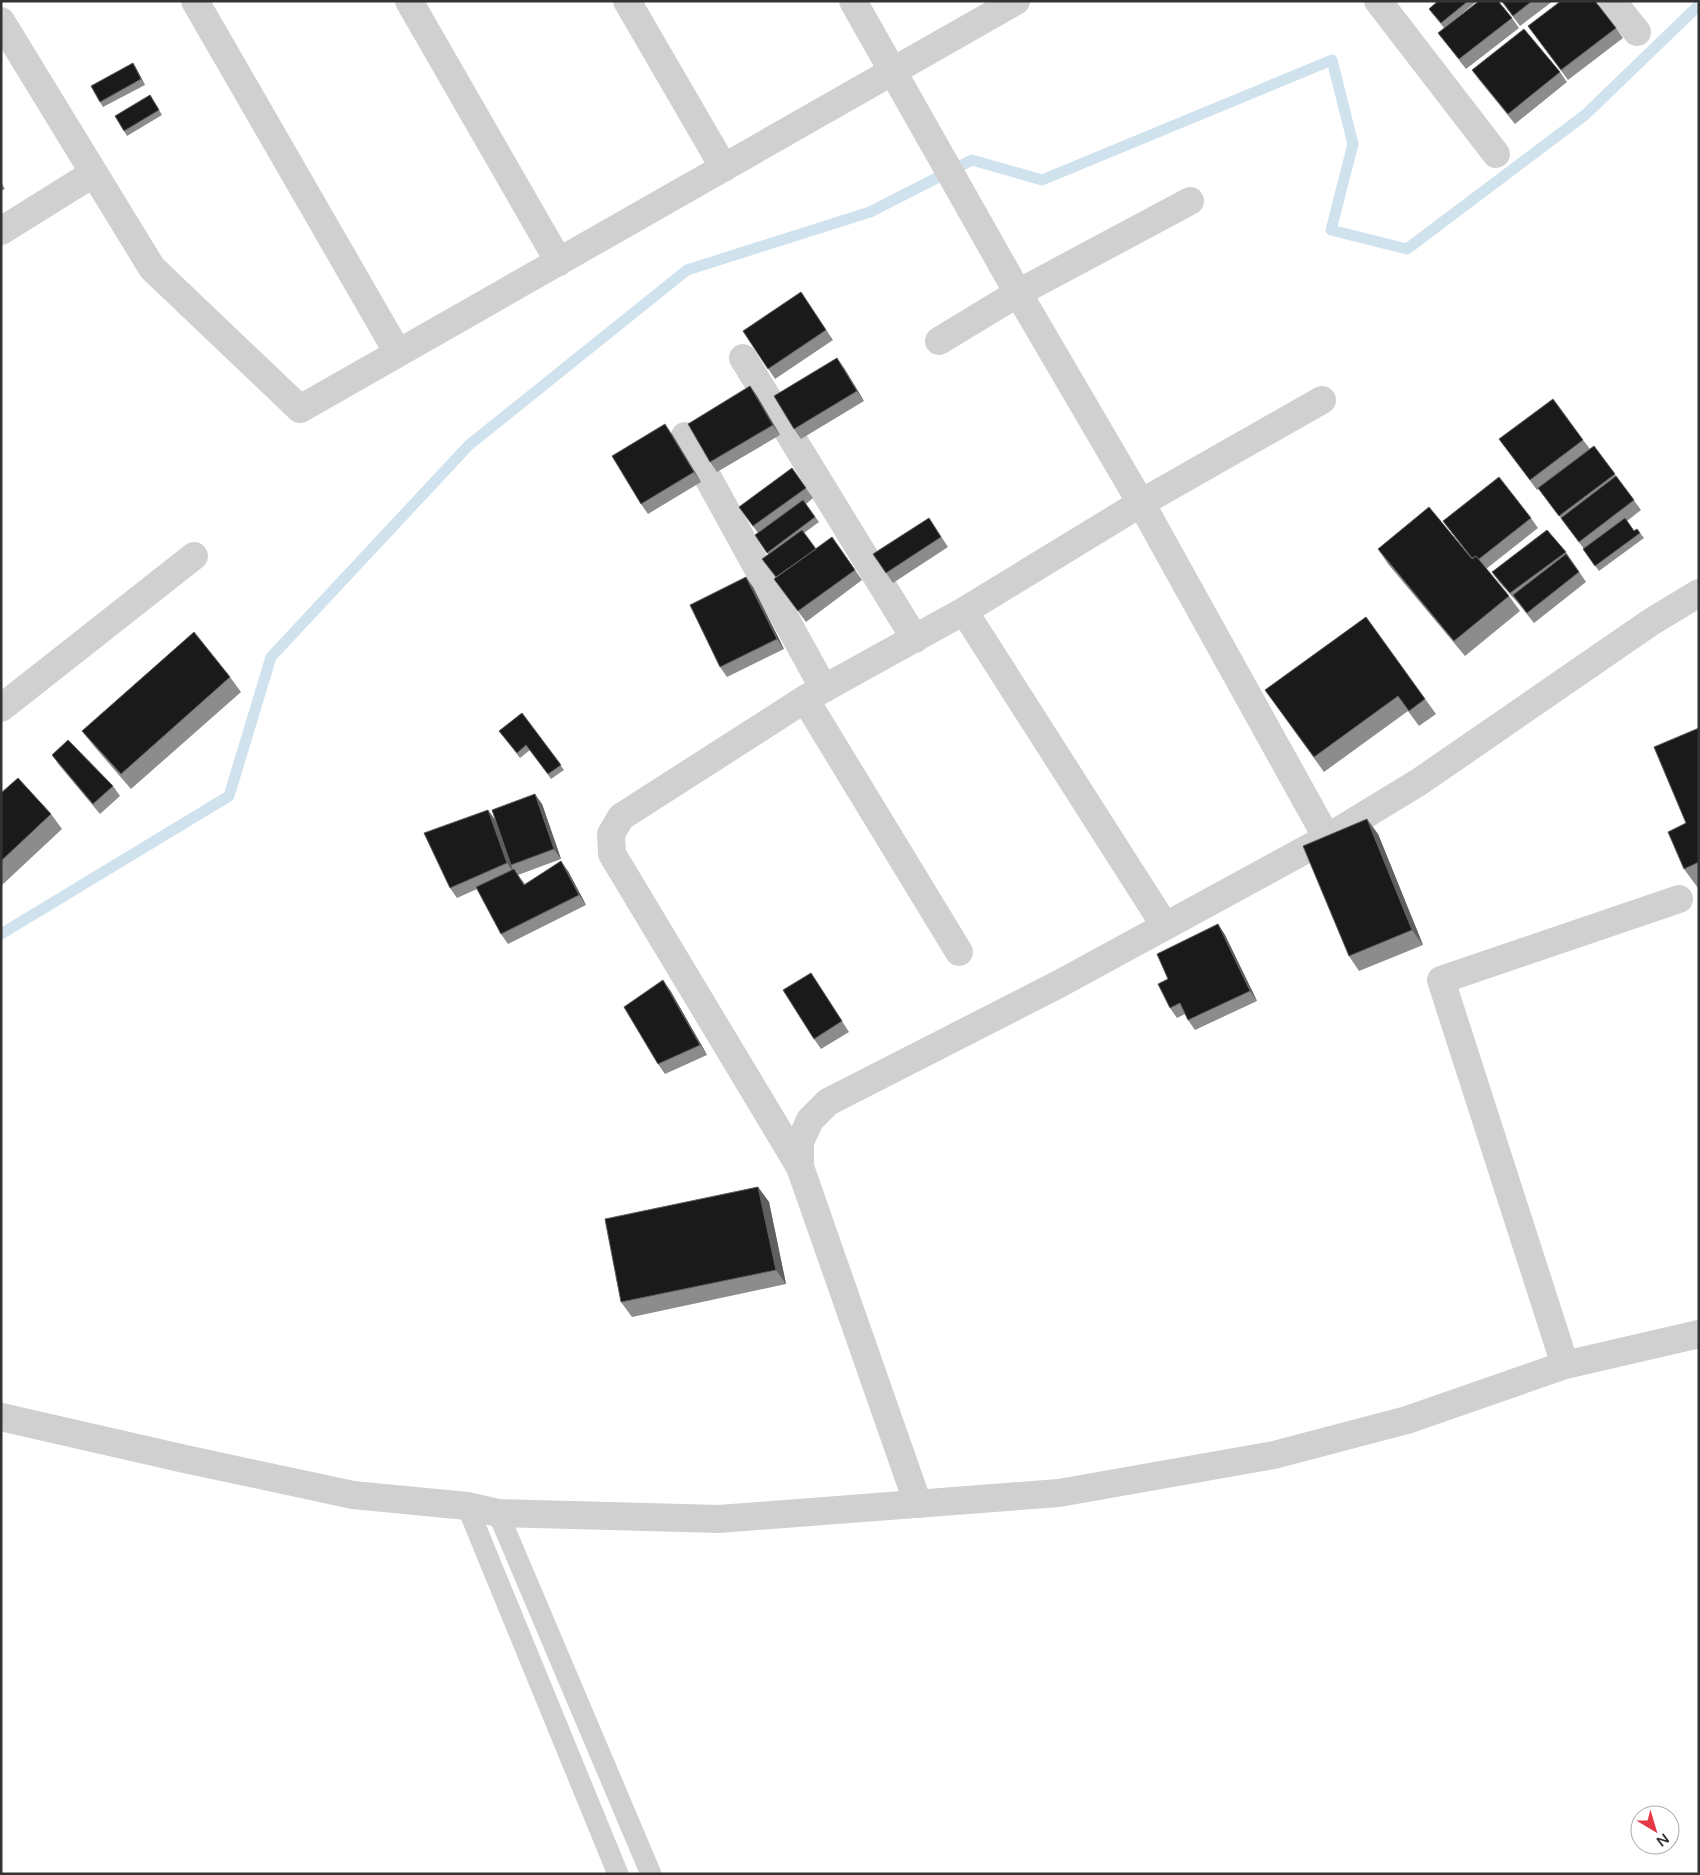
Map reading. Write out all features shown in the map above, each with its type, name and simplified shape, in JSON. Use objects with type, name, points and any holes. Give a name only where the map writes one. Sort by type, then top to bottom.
[{"type":"street","points":[[195,1],[398,353]]},
{"type":"street","points":[[409,1],[559,262]]},
{"type":"street","points":[[627,1],[724,168]]},
{"type":"street","points":[[853,1],[1018,293],[1141,503],[1327,838]]},
{"type":"street","points":[[1,21],[152,268],[300,409],[1016,1]]},
{"type":"street","points":[[1378,1],[1496,154]]},
{"type":"street","points":[[1612,1],[1637,32]]},
{"type":"street","points":[[1,231],[94,173]]},
{"type":"street","points":[[939,340],[1018,293],[1190,202]]},
{"type":"street","points":[[743,358],[915,639]]},
{"type":"street","points":[[918,1504],[800,1167],[612,854],[611,834],[621,817],[814,694],[964,611],[1141,503],[1322,400]]},
{"type":"street","points":[[686,436],[814,694],[959,952]]},
{"type":"street","points":[[1,708],[194,556]]},
{"type":"street","points":[[800,1167],[800,1142],[810,1120],[828,1102],[1059,984],[1327,838],[1419,782],[1651,622],[1699,592]]},
{"type":"street","points":[[964,611],[1165,926]]},
{"type":"street","points":[[1565,1365],[1441,980],[1679,899]]},
{"type":"street","points":[[1,1418],[352,1495],[467,1506],[498,1513],[719,1520],[1059,1493],[1274,1454],[1407,1420],[1565,1365],[1699,1334]]},
{"type":"lane","points":[[467,1506],[618,1874]]},
{"type":"lane","points":[[498,1513],[652,1874]]},
{"type":"building","points":[[1438,1],[1468,1],[1441,23],[1429,9]]},
{"type":"building","points":[[1479,1],[1498,1],[1512,18],[1459,59],[1438,33]]},
{"type":"building","points":[[1502,1],[1532,1],[1513,16]]},
{"type":"building","points":[[1561,1],[1595,1],[1616,28],[1561,70],[1528,26]]},
{"type":"building","points":[[1524,29],[1560,72],[1508,114],[1472,70]]},
{"type":"building","points":[[133,63],[141,79],[100,102],[91,86]]},
{"type":"building","points":[[150,95],[159,110],[124,131],[115,116]]},
{"type":"building","points":[[801,292],[826,330],[768,369],[743,331]]},
{"type":"building","points":[[837,358],[857,391],[794,429],[774,396]]},
{"type":"building","points":[[750,386],[773,425],[710,462],[688,424]]},
{"type":"building","points":[[1553,399],[1583,440],[1530,480],[1499,439]]},
{"type":"building","points":[[665,424],[694,472],[641,504],[612,456]]},
{"type":"building","points":[[1594,446],[1615,474],[1559,516],[1538,488]]},
{"type":"building","points":[[792,468],[806,488],[753,526],[739,507]]},
{"type":"building","points":[[1616,476],[1634,500],[1579,542],[1561,518]]},
{"type":"building","points":[[1499,477],[1531,518],[1479,559],[1476,556],[1472,558],[1443,521]]},
{"type":"building","points":[[803,500],[815,517],[767,553],[755,535]]},
{"type":"building","points":[[1429,507],[1472,559],[1476,556],[1509,596],[1454,641],[1378,549]]},
{"type":"building","points":[[929,518],[941,537],[886,573],[873,554]]},
{"type":"building","points":[[1625,518],[1634,531],[1637,529],[1640,533],[1595,566],[1583,549]]},
{"type":"building","points":[[802,530],[816,549],[776,577],[762,559]]},
{"type":"building","points":[[1547,530],[1566,552],[1510,593],[1492,572]]},
{"type":"building","points":[[832,537],[855,570],[798,611],[774,579]]},
{"type":"building","points":[[1566,554],[1579,572],[1527,613],[1513,595]]},
{"type":"building","points":[[746,577],[777,639],[720,667],[690,605]]},
{"type":"building","points":[[1366,617],[1425,699],[1409,711],[1398,696],[1314,757],[1265,690]]},
{"type":"building","points":[[194,632],[230,677],[121,774],[82,731]]},
{"type":"building","points":[[522,713],[561,765],[548,774],[526,745],[517,753],[499,731]]},
{"type":"building","points":[[1699,728],[1699,862],[1684,869],[1668,832],[1686,823],[1654,747]]},
{"type":"building","points":[[68,740],[113,786],[93,804],[52,755]]},
{"type":"building","points":[[18,778],[51,814],[1,861],[1,793]]},
{"type":"building","points":[[535,794],[554,849],[511,865],[492,810]]},
{"type":"building","points":[[488,810],[507,863],[450,888],[424,833]]},
{"type":"building","points":[[1367,819],[1412,930],[1349,956],[1303,846]]},
{"type":"building","points":[[561,861],[579,895],[501,934],[476,887],[514,869],[524,885]]},
{"type":"building","points":[[1218,924],[1250,991],[1188,1020],[1180,1003],[1170,1008],[1158,984],[1168,979],[1157,954]]},
{"type":"building","points":[[811,973],[842,1021],[814,1039],[783,990]]},
{"type":"building","points":[[663,980],[700,1045],[658,1064],[624,1007]]},
{"type":"building","points":[[758,1187],[776,1270],[621,1302],[605,1219]]},
{"type":"waterway","points":[[1,934],[229,796],[271,657],[469,445],[687,270],[870,212],[972,160],[1042,180],[1332,60],[1353,144],[1331,230],[1407,249],[1585,115],[1699,5]]}]
